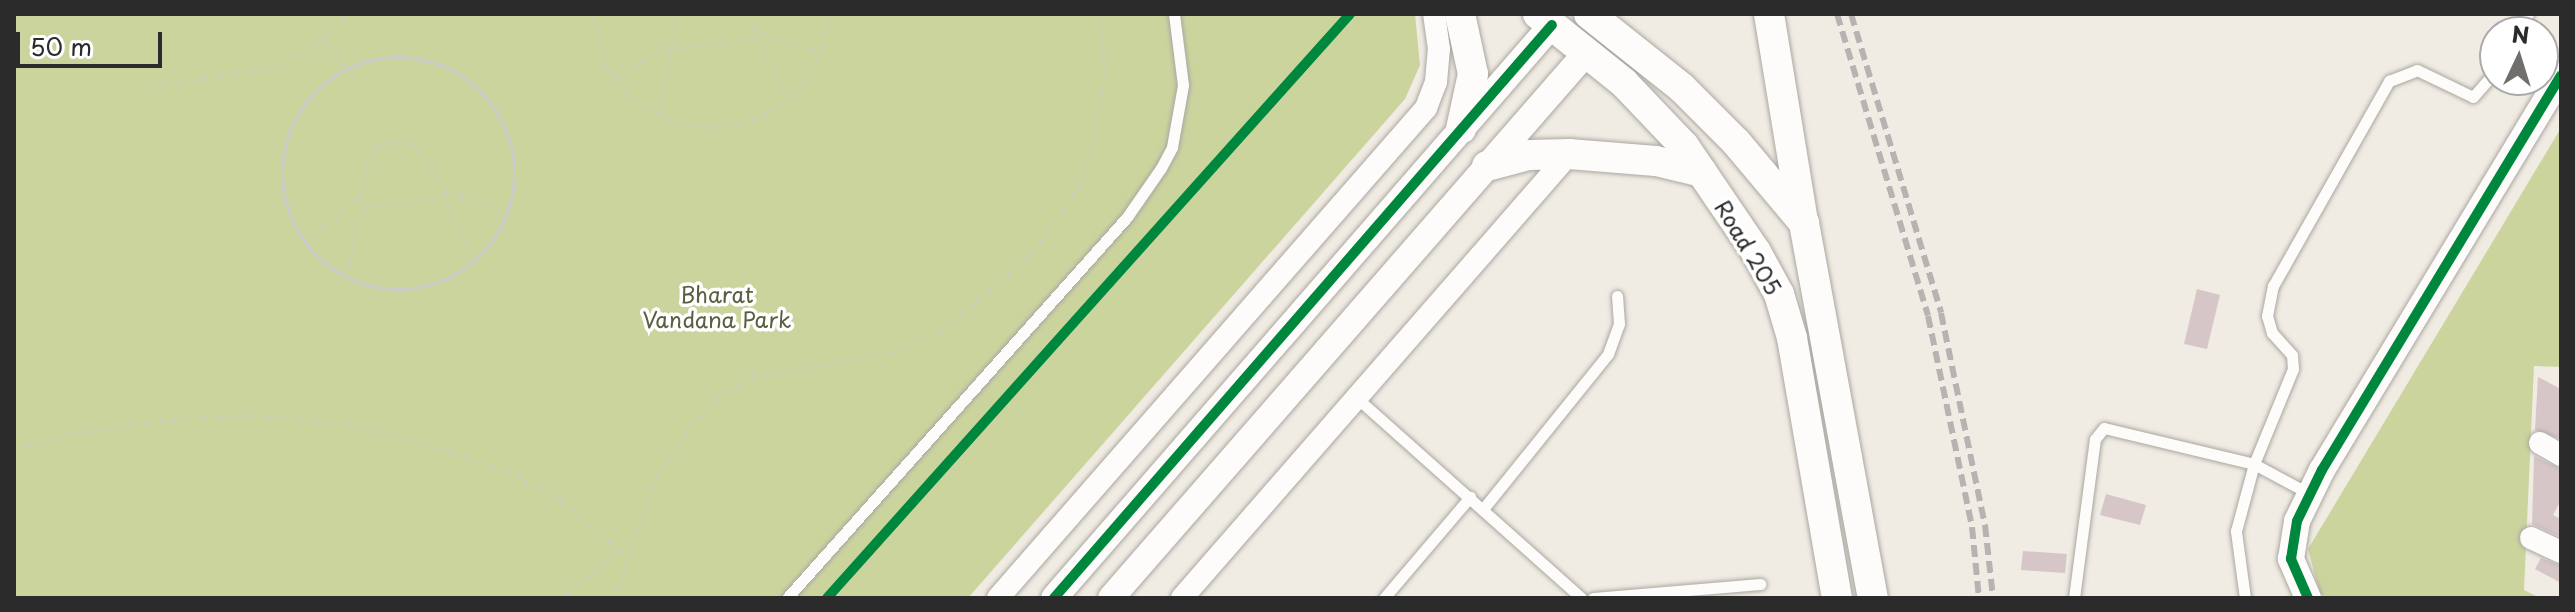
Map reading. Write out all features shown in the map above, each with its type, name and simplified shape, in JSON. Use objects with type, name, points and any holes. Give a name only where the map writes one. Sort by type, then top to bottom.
[{"type":"main road","points":[[1460,14],[1473,74],[1461,129]]},
{"type":"main road","points":[[1769,14],[1804,223]]},
{"type":"main road","name":"Road 205","points":[[1550,18],[1634,94],[1702,172],[1779,294],[1792,338],[1837,598]]},
{"type":"main road","points":[[1586,53],[1605,19]]},
{"type":"main road","name":"Road 205","points":[[1605,19],[1682,88],[1736,142],[1804,223],[1873,598]]},
{"type":"main road","points":[[1487,166],[1529,155],[1569,154],[1656,161],[1702,172]]},
{"type":"street","points":[[998,598],[1426,108],[1436,82],[1439,49],[1434,14]]},
{"type":"street","points":[[1054,598],[1461,129],[1550,18]]},
{"type":"street","points":[[1111,598],[1586,53]]},
{"type":"street","points":[[2308,598],[2291,559],[2297,521],[2561,76]]},
{"type":"street","points":[[1182,598],[1569,154]]},
{"type":"street","points":[[2540,443],[2561,455]]},
{"type":"street","points":[[2531,538],[2561,552]]},
{"type":"lane","points":[[787,598],[1127,217],[1161,168],[1172,147],[1183,85],[1174,14]]},
{"type":"lane","points":[[2245,598],[2236,531],[2254,464],[2293,369],[2292,355],[2272,333],[2267,316],[2273,286],[2389,81],[2417,70],[2473,97],[2479,90]]},
{"type":"lane","points":[[1483,509],[1608,354],[1619,324],[1617,296]]},
{"type":"lane","points":[[1358,399],[1581,598]]},
{"type":"lane","points":[[2074,598],[2098,431],[2114,429],[2254,464],[2310,495]]},
{"type":"lane","points":[[1384,598],[1470,497]]},
{"type":"lane","points":[[1593,598],[1760,584]]},
{"type":"path","points":[[151,86],[277,67],[323,38],[348,14]]},
{"type":"path","points":[[593,14],[597,42],[616,80],[659,116],[697,127],[720,128],[764,116],[790,97],[821,52],[829,14]]},
{"type":"path","points":[[659,116],[676,14]]},
{"type":"path","points":[[752,14],[759,38],[790,97]]},
{"type":"path","points":[[615,598],[652,486],[685,433],[717,398],[755,376],[894,352],[941,331],[1004,283],[1031,255],[1079,187],[1090,157],[1105,74],[1100,14]]},
{"type":"path","points":[[758,31],[821,52]]},
{"type":"path","points":[[323,38],[346,69]]},
{"type":"path","points":[[671,48],[759,38]]},
{"type":"path","points":[[616,80],[669,42]]},
{"type":"path","points":[[413,58],[456,72],[490,102],[510,142],[513,188],[506,214],[474,259],[449,277],[405,289],[382,288],[345,276],[305,243],[285,202],[282,157],[303,105],[346,69],[367,61],[413,58]]},
{"type":"path","points":[[305,243],[359,197],[370,155],[402,141],[420,150],[446,191],[506,214]]},
{"type":"path","points":[[446,191],[444,197],[474,259]]},
{"type":"path","points":[[345,276],[364,208],[359,197]]},
{"type":"path","points":[[364,208],[444,197]]},
{"type":"path","points":[[14,449],[73,433],[174,419],[254,415],[333,422],[411,438],[519,476],[560,500],[628,558]]},
{"type":"path","points":[[561,598],[620,550]]},
{"type":"green space","name":"Bharat Vandana Park","points":[[14,14],[1415,14],[1420,65],[1405,99],[968,598],[14,598]]},
{"type":"green space","points":[[2561,128],[2561,367],[2534,366],[2524,590],[2540,598],[2330,598],[2320,594],[2308,549]]},
{"type":"building","points":[[2197,289],[2220,295],[2207,349],[2184,344]]},
{"type":"building","points":[[2538,377],[2561,389],[2561,439],[2535,430]]},
{"type":"building","points":[[2534,456],[2561,469],[2561,500],[2553,515],[2561,519],[2561,537],[2532,524]]},
{"type":"building","points":[[2106,494],[2146,505],[2140,525],[2100,515]]},
{"type":"building","points":[[2023,551],[2067,554],[2065,573],[2021,570]]},
{"type":"building","points":[[2541,558],[2561,566],[2561,583],[2535,569]]},
{"type":"railway","points":[[1837,14],[1928,316],[1972,527],[1979,598]]},
{"type":"railway","points":[[1851,14],[1941,313],[1985,525],[1993,598]]},
{"type":"cycle path","points":[[827,598],[1350,14]]},
{"type":"cycle path","points":[[1054,598],[1552,25]]},
{"type":"cycle path","points":[[2308,598],[2291,559],[2297,521],[2322,470],[2561,76]]}]
